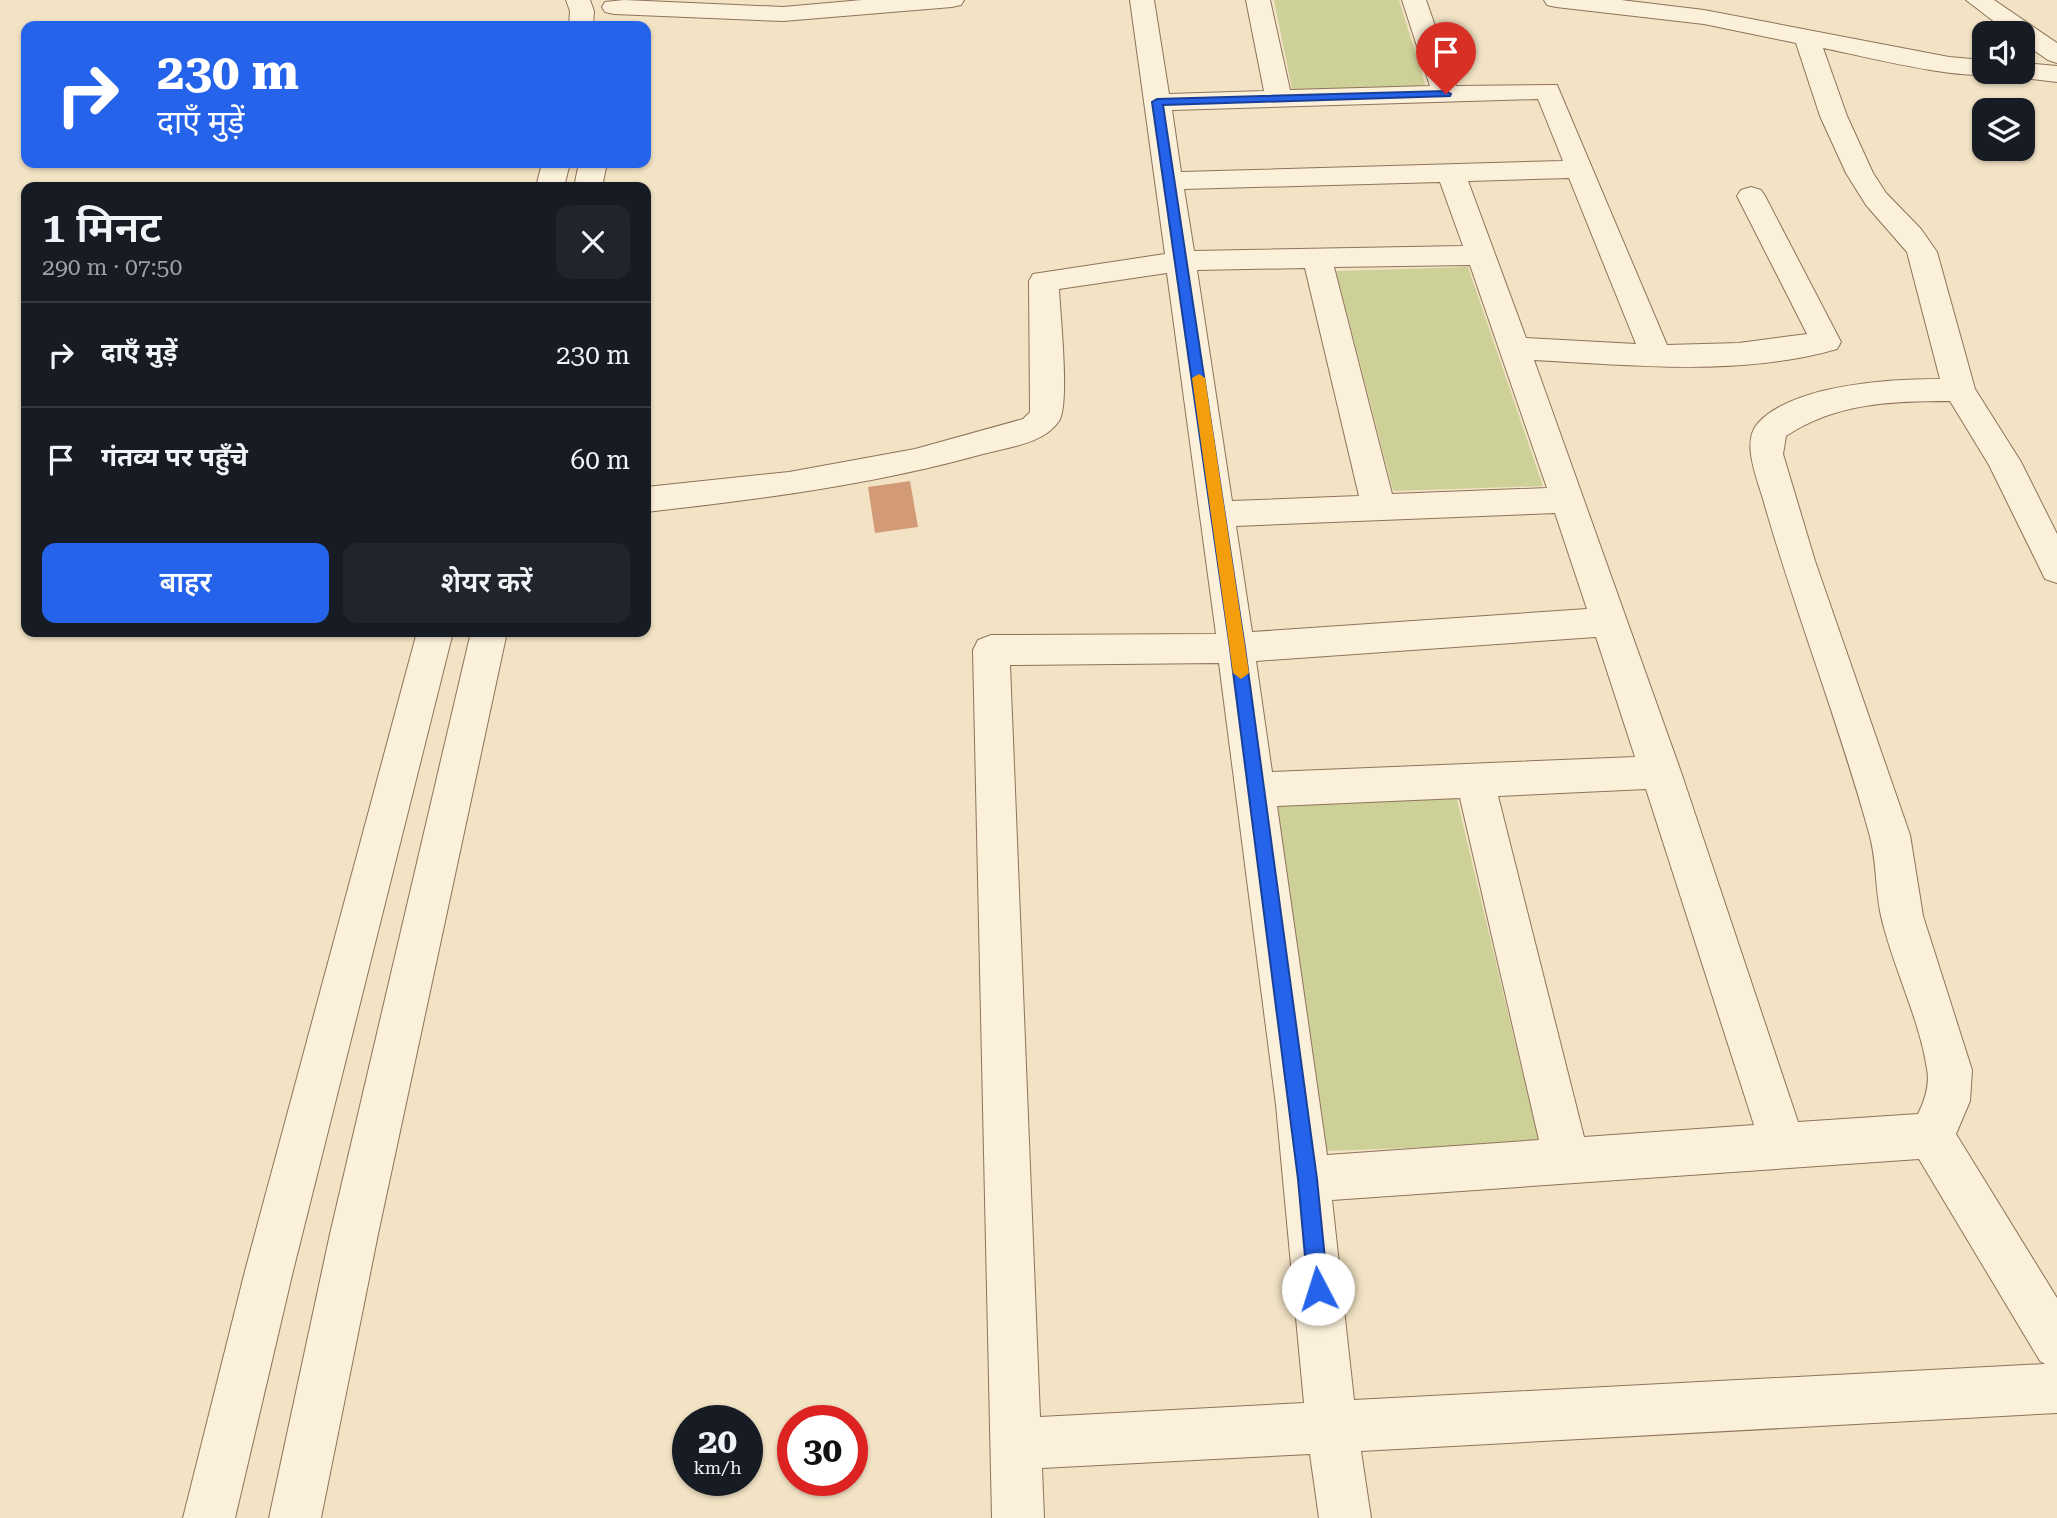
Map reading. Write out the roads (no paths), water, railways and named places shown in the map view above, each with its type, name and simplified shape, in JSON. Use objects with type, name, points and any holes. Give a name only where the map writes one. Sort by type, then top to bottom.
[{"type":"street","points":[[578,0],[582,11],[581,21]]},
{"type":"street","points":[[614,11],[783,14],[952,0]]},
{"type":"street","points":[[1142,0],[1238,648],[1308,1179],[1330,1427],[1345,1518]]},
{"type":"street","points":[[1258,0],[1279,99]]},
{"type":"street","points":[[1413,0],[1446,94]]},
{"type":"street","points":[[1556,0],[1606,3],[1704,17],[1949,65],[1972,67]]},
{"type":"street","points":[[1728,0],[1766,29]]},
{"type":"street","points":[[1979,0],[2057,55]]},
{"type":"street","points":[[1807,37],[1822,91],[1870,191],[1889,216],[1916,241],[1922,252],[1959,390],[2004,462],[2057,569]]},
{"type":"street","points":[[2035,72],[2057,74]]},
{"type":"street","points":[[1157,102],[1548,92],[1657,356]]},
{"type":"street","points":[[1169,181],[1579,169]]},
{"type":"street","points":[[1451,172],[1610,622],[1783,1146]]},
{"type":"street","points":[[1515,348],[1657,356],[1739,354],[1826,342],[1751,196]]},
{"type":"street","points":[[651,498],[789,484],[915,461],[1034,428],[1046,416],[1048,382],[1044,281],[1181,261],[1481,254]]},
{"type":"street","points":[[1317,258],[1379,508]]},
{"type":"street","points":[[1931,1136],[1948,1101],[1950,1070],[1902,916],[1890,835],[1798,561],[1767,454],[1770,431],[1789,416],[1828,400],[1866,392],[1959,390]]},
{"type":"street","points":[[1219,514],[1568,500]]},
{"type":"street","points":[[1018,1518],[991,650],[1238,648],[1610,622]]},
{"type":"street","points":[[209,1518],[272,1258],[434,637]]},
{"type":"street","points":[[295,1518],[351,1247],[488,637]]},
{"type":"street","points":[[1256,790],[1661,772]]},
{"type":"street","points":[[1475,780],[1567,1161]]},
{"type":"street","points":[[1308,1179],[1931,1136]]},
{"type":"street","points":[[1931,1136],[2057,1344]]},
{"type":"street","points":[[1016,1444],[2057,1388]]}]
